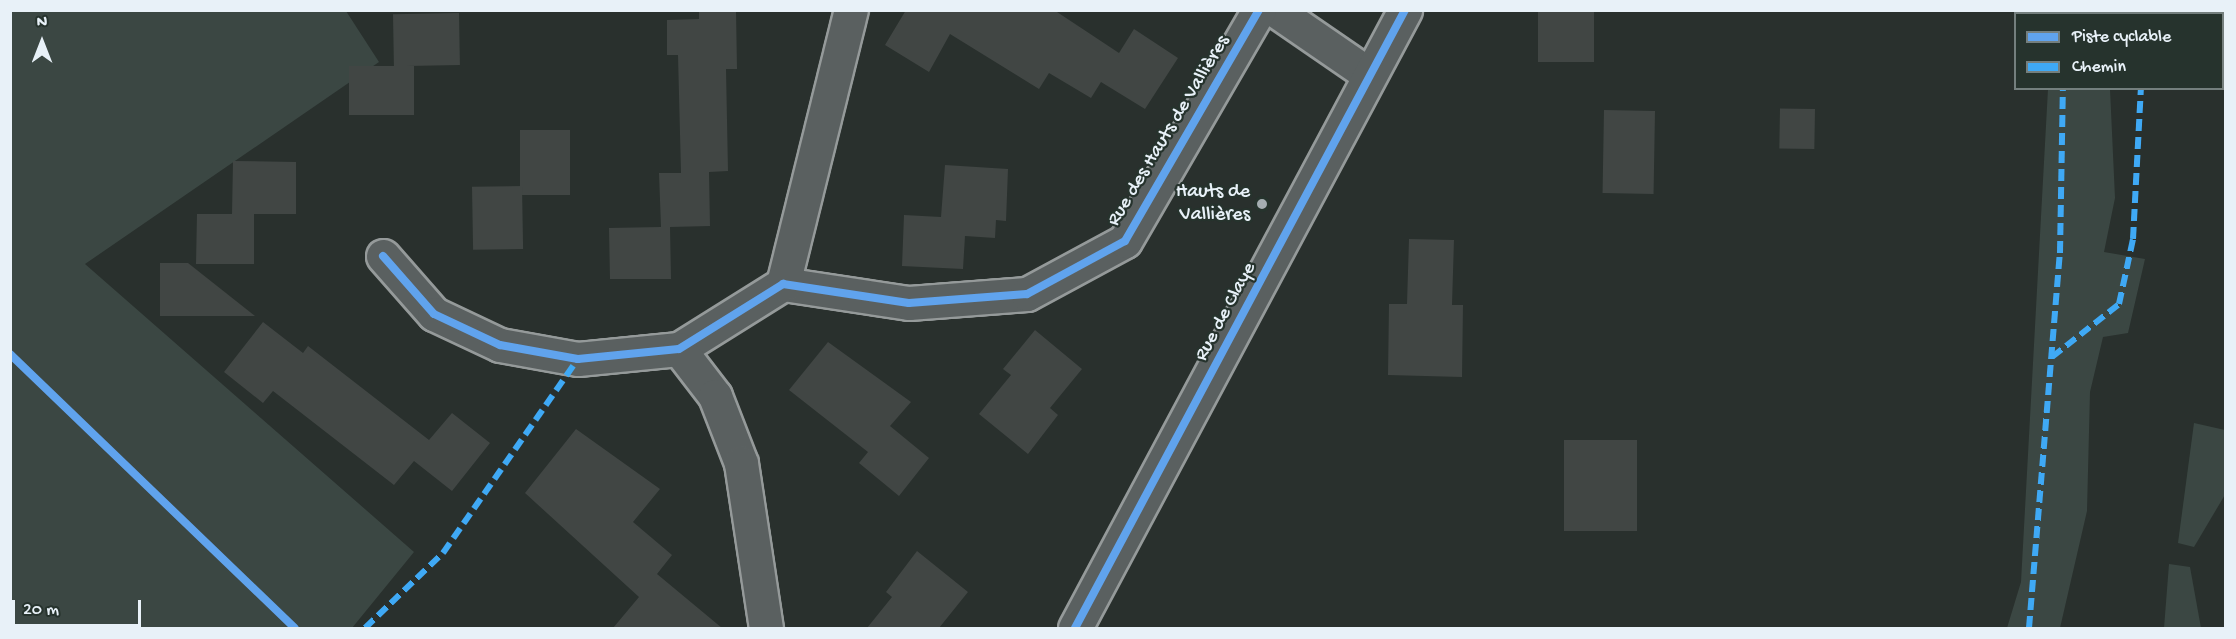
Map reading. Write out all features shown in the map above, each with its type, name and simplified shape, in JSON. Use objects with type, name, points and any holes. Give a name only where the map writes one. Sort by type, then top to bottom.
[{"type":"street","points":[[383,256],[435,314],[500,345],[578,359],[679,349],[783,284],[851,10]]},
{"type":"street","name":"Rue des Hauts de Vallières","points":[[783,284],[909,303],[1027,294],[1125,241],[1259,10]]},
{"type":"street","points":[[1275,10],[1368,74]]},
{"type":"street","name":"Rue de Claye","points":[[1075,628],[1368,74],[1405,10]]},
{"type":"street","points":[[679,349],[715,396],[741,463],[766,628]]},
{"type":"shaded area","points":[[10,11],[346,11],[379,62],[85,264],[414,552],[352,628],[11,628]]},
{"type":"shaded area","points":[[2048,90],[2110,90],[2115,198],[2104,252],[2145,259],[2128,333],[2103,337],[2090,392],[2087,511],[2060,628],[2007,628],[2021,582]]},
{"type":"shaded area","points":[[2194,423],[2225,430],[2226,493],[2194,547],[2178,543]]},
{"type":"shaded area","points":[[2169,564],[2190,567],[2201,628],[2164,628]]},
{"type":"building","points":[[699,10],[736,10],[737,69],[726,69],[728,171],[709,172],[710,226],[670,227],[671,279],[610,279],[609,228],[661,227],[659,173],[681,173],[678,55],[667,55],[667,20],[699,19]]},
{"type":"building","points":[[906,10],[1054,10],[1119,53],[1134,29],[1178,58],[1145,109],[1101,82],[1091,98],[1049,73],[1039,89],[950,34],[929,72],[885,45]]},
{"type":"building","points":[[1538,10],[1594,10],[1594,62],[1538,62]]},
{"type":"building","points":[[459,13],[460,65],[394,66],[393,14]]},
{"type":"building","points":[[349,66],[414,66],[414,115],[349,115]]},
{"type":"building","points":[[1780,108],[1815,109],[1814,149],[1779,148]]},
{"type":"building","points":[[1604,110],[1655,111],[1654,194],[1603,193]]},
{"type":"building","points":[[520,130],[570,130],[570,195],[520,195]]},
{"type":"building","points":[[233,161],[296,162],[296,214],[254,214],[254,264],[196,264],[197,214],[232,214]]},
{"type":"building","points":[[945,165],[1008,169],[1006,221],[996,220],[995,238],[965,236],[963,269],[902,266],[904,215],[941,217]]},
{"type":"building","points":[[522,186],[523,249],[473,250],[472,187]]},
{"type":"building","points":[[1409,239],[1454,240],[1452,305],[1463,305],[1462,377],[1388,375],[1389,304],[1407,304]]},
{"type":"building","points":[[160,263],[188,263],[255,316],[160,316]]},
{"type":"building","points":[[263,322],[303,353],[308,346],[429,440],[452,413],[490,443],[452,491],[414,461],[394,485],[273,391],[263,403],[224,372]]},
{"type":"building","points":[[1035,330],[1082,369],[1050,408],[1058,415],[1028,454],[979,414],[1011,375],[1003,369]]},
{"type":"building","points":[[828,342],[911,402],[890,426],[929,458],[899,496],[859,463],[868,452],[789,390]]},
{"type":"building","points":[[576,429],[660,489],[633,522],[672,555],[657,574],[722,628],[613,628],[639,597],[525,493]]},
{"type":"building","points":[[1564,440],[1637,440],[1637,531],[1564,531]]},
{"type":"building","points":[[917,551],[968,592],[939,628],[867,628],[892,597],[886,592]]},
{"type":"marked path","points":[[2029,628],[2060,253],[2063,90]]},
{"type":"marked path","points":[[2052,357],[2119,304],[2133,239],[2141,90]]},
{"type":"marked path","points":[[365,628],[443,553],[578,359]]},
{"type":"cycle path","points":[[383,256],[434,314],[500,345],[578,359],[679,349],[783,284],[909,303],[1027,294],[1125,241],[1259,10]]},
{"type":"cycle path","points":[[1075,628],[1405,10]]},
{"type":"cycle path","points":[[10,354],[295,628]]},
{"type":"place","name":"Hauts de Vallières","points":[[1262,204]]}]
